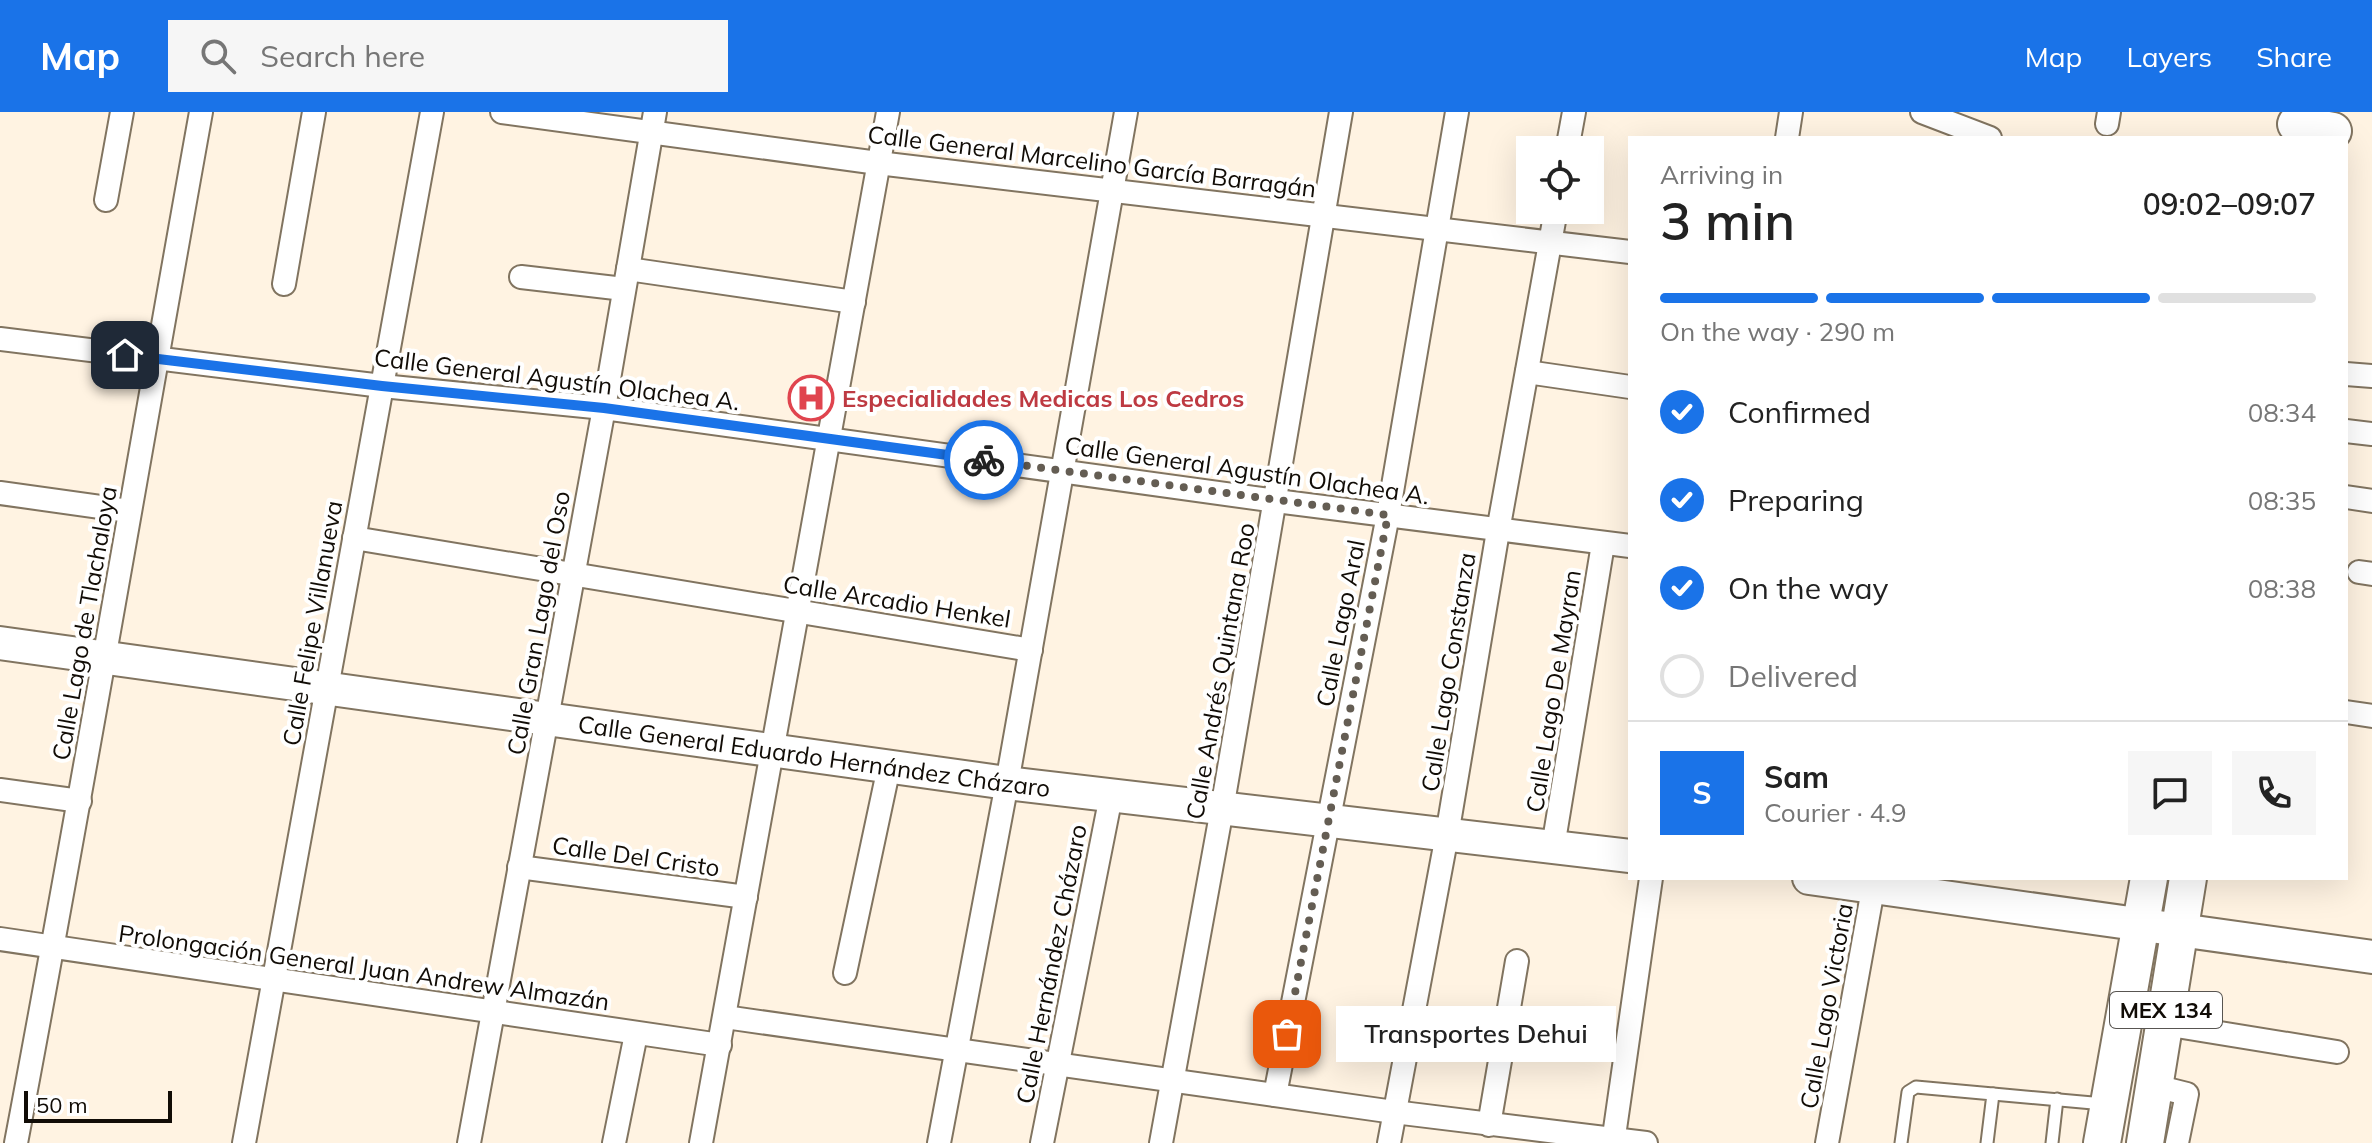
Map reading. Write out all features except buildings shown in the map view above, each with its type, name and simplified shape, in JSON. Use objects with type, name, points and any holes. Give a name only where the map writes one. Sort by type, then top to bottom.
[{"type":"main road","points":[[2296,125],[2334,127]]},
{"type":"main road","name":"Calle General Eduardo Hernández Cházaro","points":[[0,643],[1007,783],[1628,856]]},
{"type":"main road","points":[[1842,880],[1874,882],[2372,957]]},
{"type":"main road","name":"MEX 134","points":[[2102,1143],[2149,880]]},
{"type":"main road","name":"MEX 134","points":[[2145,1143],[2188,880]]},
{"type":"street","points":[[106,200],[122,112]]},
{"type":"street","name":"Calle Lago de Tlachaloya","points":[[16,1143],[80,801],[201,112]]},
{"type":"street","points":[[284,284],[314,112]]},
{"type":"street","name":"Calle Felipe Villanueva","points":[[244,1143],[432,112]]},
{"type":"street","name":"Calle General Marcelino García Barragán","points":[[502,112],[653,122],[878,163],[1628,252]]},
{"type":"street","points":[[701,1143],[888,112]]},
{"type":"street","points":[[1031,650],[1126,112]]},
{"type":"street","name":"Calle Andrés Quintana Roo","points":[[1161,1143],[1276,501],[1341,112]]},
{"type":"street","name":"Calle Lago Aral","points":[[1275,1095],[1388,515],[1457,112]]},
{"type":"street","points":[[1570,136],[1574,112]]},
{"type":"street","points":[[1787,136],[1791,112]]},
{"type":"street","points":[[1929,113],[1985,136]]},
{"type":"street","name":"Calle Gran Lago del Oso","points":[[469,1143],[604,408],[653,122]]},
{"type":"street","name":"Calle Lago Constanza","points":[[1389,1143],[1447,835],[1553,224]]},
{"type":"street","points":[[521,277],[626,279],[854,302]]},
{"type":"street","name":"Calle General Agustín Olachea A.","points":[[0,339],[382,386],[604,408],[1498,531],[1628,546]]},
{"type":"street","points":[[1527,372],[1628,387]]},
{"type":"street","points":[[2348,374],[2372,376]]},
{"type":"street","points":[[2348,431],[2372,434]]},
{"type":"street","points":[[0,493],[129,511]]},
{"type":"street","points":[[2348,497],[2372,501]]},
{"type":"street","name":"Calle Arcadio Henkel","points":[[354,538],[1031,650],[939,1143]]},
{"type":"street","name":"Calle Lago De Mayran","points":[[1553,847],[1603,544]]},
{"type":"street","points":[[2348,712],[2372,716]]},
{"type":"street","points":[[845,973],[889,767]]},
{"type":"street","points":[[0,790],[80,801]]},
{"type":"street","name":"Calle Hernández Cházaro","points":[[1042,1143],[1111,796]]},
{"type":"street","name":"Calle Del Cristo","points":[[519,867],[746,897]]},
{"type":"street","points":[[1613,1141],[1651,880]]},
{"type":"street","name":"Calle Lago Victoria","points":[[1827,1143],[1874,882]]},
{"type":"street","name":"Prolongación General Juan Andrew Almazán","points":[[0,939],[720,1045]]},
{"type":"street","points":[[1489,1125],[1517,961]]},
{"type":"street","points":[[725,1017],[1489,1125],[1646,1143]]},
{"type":"street","points":[[2164,1024],[2337,1052]]},
{"type":"street","points":[[614,1143],[636,1034]]},
{"type":"street","points":[[2155,1086],[2184,1091],[2188,1097],[2177,1143]]},
{"type":"lane","points":[[1901,1143],[1911,1088],[2109,1104]]},
{"type":"lane","points":[[1987,1143],[1993,1094]]},
{"type":"lane","points":[[2052,1143],[2057,1099]]},
{"type":"way so far","points":[[984,460],[1388,515],[1287,1034]]},
{"type":"place","name":"Especialidades Medicas Los Cedros","points":[[811,398]]},
{"type":"place","name":"Transportes Dehui","points":[[1287,1034]]},
{"type":"route","points":[[125,355],[382,386],[604,408],[984,460]]}]
